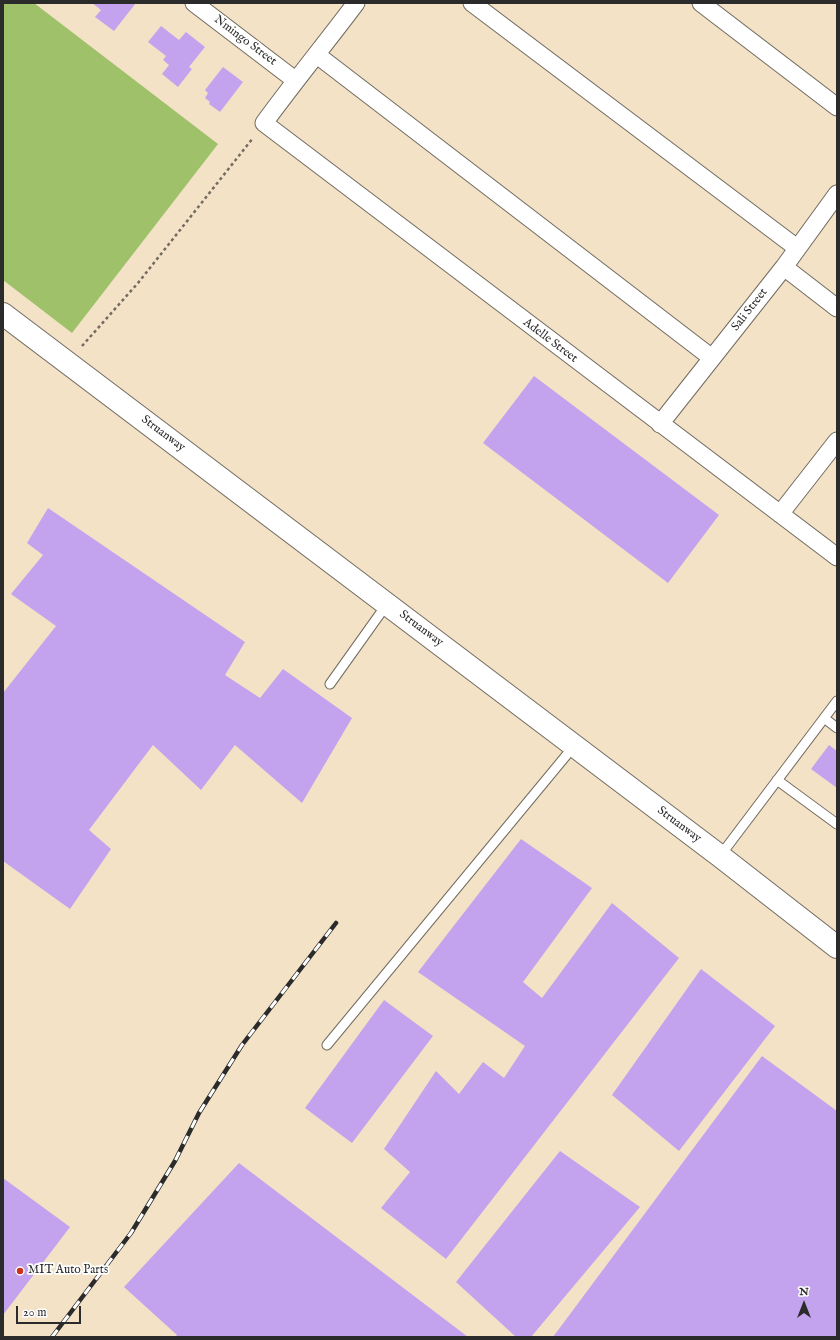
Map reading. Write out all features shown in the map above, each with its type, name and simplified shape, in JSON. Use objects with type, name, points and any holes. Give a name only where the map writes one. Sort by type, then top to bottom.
[{"type":"street","name":"Nmingo Street","points":[[194,3],[295,80]]},
{"type":"street","points":[[264,123],[295,80],[317,55],[356,3]]},
{"type":"street","points":[[472,3],[797,248]]},
{"type":"street","points":[[701,3],[837,107]]},
{"type":"street","points":[[317,55],[712,358]]},
{"type":"street","name":"Adelle Street","points":[[264,123],[837,557]]},
{"type":"street","name":"Sali Street","points":[[660,424],[784,267],[837,194]]},
{"type":"street","points":[[784,267],[837,308]]},
{"type":"street","name":"Struanway","points":[[3,314],[720,856],[837,947]]},
{"type":"street","points":[[780,514],[837,441]]},
{"type":"lane","points":[[330,684],[387,604]]},
{"type":"lane","points":[[720,856],[837,701]]},
{"type":"lane","points":[[824,718],[837,728]]},
{"type":"lane","points":[[327,1045],[574,746]]},
{"type":"lane","points":[[777,780],[837,824]]},
{"type":"path","points":[[68,362],[138,283],[264,123]]},
{"type":"green space","points":[[3,3],[34,3],[218,144],[72,333],[3,280]]},
{"type":"building","points":[[92,3],[136,3],[114,31],[95,17],[101,10]]},
{"type":"building","points":[[161,26],[179,40],[186,32],[205,47],[189,67],[192,69],[178,87],[162,74],[169,65],[163,60],[166,56],[148,42]]},
{"type":"building","points":[[223,67],[243,82],[220,112],[209,104],[210,102],[205,98],[208,93],[205,90]]},
{"type":"building","points":[[534,376],[719,515],[668,583],[483,443]]},
{"type":"building","points":[[48,508],[245,642],[225,675],[260,698],[283,669],[352,718],[302,803],[235,745],[201,790],[153,745],[89,830],[111,849],[70,909],[3,861],[3,693],[56,626],[11,594],[43,555],[27,543]]},
{"type":"building","points":[[829,745],[837,751],[837,788],[811,769]]},
{"type":"building","points":[[521,839],[592,888],[523,982],[542,998],[612,903],[679,958],[446,1259],[381,1208],[410,1172],[384,1149],[436,1071],[459,1094],[483,1062],[504,1078],[525,1046],[418,972]]},
{"type":"building","points":[[701,969],[775,1026],[679,1151],[612,1095]]},
{"type":"building","points":[[384,1000],[433,1036],[352,1143],[305,1108]]},
{"type":"building","points":[[762,1056],[837,1111],[837,1337],[553,1337]]},
{"type":"building","points":[[560,1151],[640,1207],[531,1337],[516,1337],[456,1282]]},
{"type":"building","points":[[239,1163],[468,1337],[175,1337],[177,1335],[124,1287]]},
{"type":"building","name":"MIT Auto Parts","points":[[3,1178],[70,1227],[3,1315]]},
{"type":"railway","points":[[52,1337],[131,1233],[175,1161],[199,1113],[242,1045],[336,923]]},
{"type":"place","name":"MIT Auto Parts","points":[[20,1271]]}]
